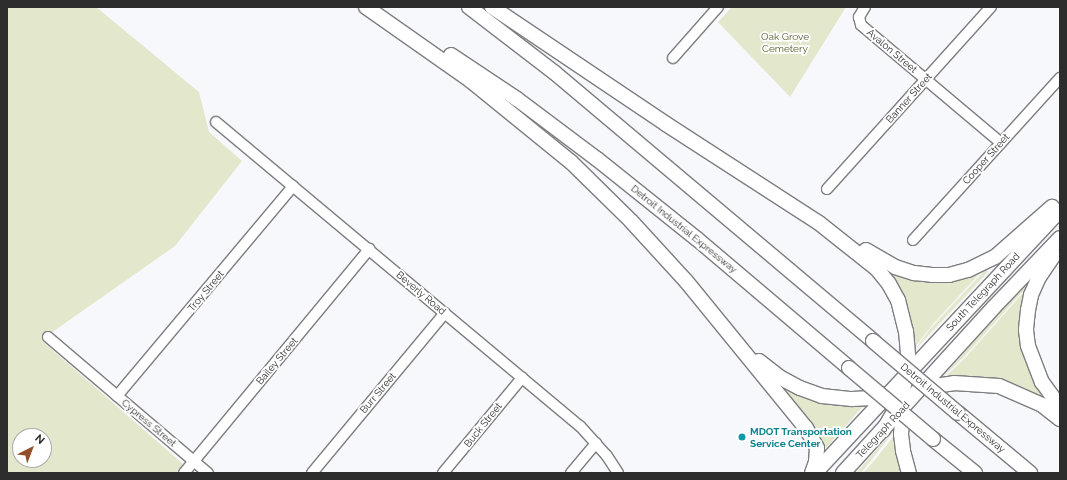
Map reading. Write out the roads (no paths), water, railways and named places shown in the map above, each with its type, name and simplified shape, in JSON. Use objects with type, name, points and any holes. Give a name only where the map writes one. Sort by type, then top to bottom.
[{"type":"highway","points":[[366,7],[470,80],[571,162],[631,220],[686,281],[814,441],[817,454],[813,473]]},
{"type":"highway","name":"Detroit Industrial Expressway","points":[[376,7],[517,99],[597,159],[697,239],[975,473]]},
{"type":"highway","name":"Detroit Industrial Expressway","points":[[469,7],[555,73],[1030,473]]},
{"type":"highway","points":[[492,7],[666,124],[819,223],[861,254],[877,269],[889,284],[898,300],[906,331],[908,356],[903,451],[909,473]]},
{"type":"highway","points":[[819,223],[839,233],[895,267],[914,273],[932,276],[949,274],[981,266],[995,258],[1060,200]]},
{"type":"highway","name":"South Telegraph Road","points":[[907,391],[925,354],[1060,210]]},
{"type":"highway","name":"South Telegraph Road","points":[[907,391],[940,367],[994,307],[1060,238]]},
{"type":"highway","points":[[1060,248],[1039,277],[1031,295],[1026,330],[1028,346],[1040,376],[1050,396],[1060,407]]},
{"type":"highway","points":[[730,336],[772,373],[800,388],[822,396],[852,399],[886,394]]},
{"type":"highway","points":[[867,416],[883,404],[907,391],[954,383],[999,386],[1042,405],[1060,419]]},
{"type":"highway","name":"Telegraph Road","points":[[813,473],[886,394],[907,391]]},
{"type":"highway","name":"Telegraph Road","points":[[843,473],[883,430],[907,391]]},
{"type":"street","points":[[672,58],[718,7]]},
{"type":"street","name":"Avalon Street","points":[[865,7],[859,19],[860,25],[1001,143]]},
{"type":"street","name":"Banner Street","points":[[827,189],[991,7]]},
{"type":"street","name":"Cooper Street","points":[[913,240],[1060,78]]},
{"type":"street","name":"Beverly Road","points":[[216,122],[580,426],[607,456],[618,473]]},
{"type":"street","name":"Troy Street","points":[[117,396],[293,186]]},
{"type":"street","name":"Bailey Street","points":[[184,473],[369,250]]},
{"type":"street","name":"Burr Street","points":[[312,473],[445,313]]},
{"type":"street","name":"Cypress Street","points":[[48,337],[208,473]]},
{"type":"street","name":"Buck Street","points":[[443,473],[522,378]]},
{"type":"street","points":[[571,473],[596,443]]},
{"type":"place","name":"MDOT Transportation Service Center","points":[[742,437]]},
{"type":"park label","name":"Oak Grove Cemetery","points":[[785,42]]}]
